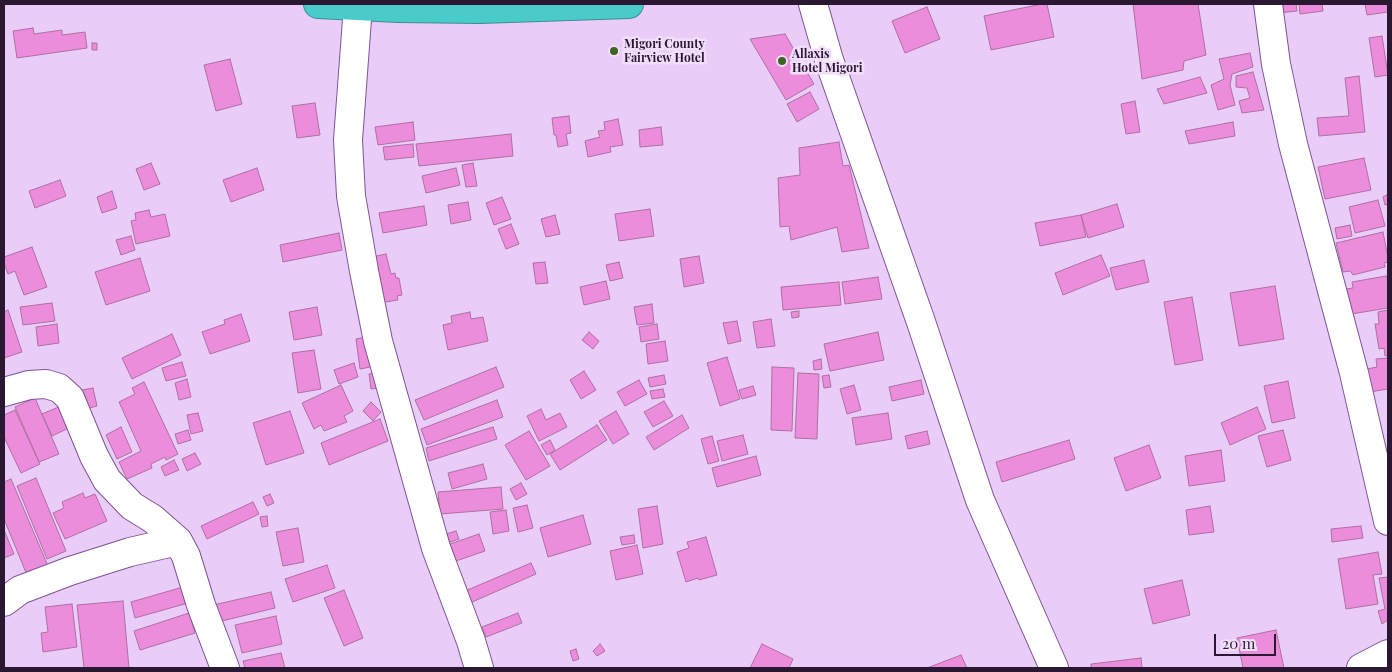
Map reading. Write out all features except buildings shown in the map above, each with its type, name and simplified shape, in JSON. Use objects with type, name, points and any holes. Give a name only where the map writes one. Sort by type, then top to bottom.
[{"type":"highway","points":[[318,4],[480,9],[629,4]]},
{"type":"street","points":[[813,4],[829,60],[918,313],[980,500],[1054,668]]},
{"type":"street","points":[[1268,4],[1276,64],[1293,144],[1351,364],[1388,521]]},
{"type":"street","points":[[358,6],[348,140],[351,196],[364,271],[378,341],[436,548],[471,641],[479,668]]},
{"type":"street","points":[[4,392],[29,385],[46,384],[59,388],[70,398],[94,456],[107,480],[132,506],[153,519],[178,541],[186,556],[201,606],[225,668]]},
{"type":"street","points":[[4,602],[20,590],[70,571],[130,552],[178,541]]},
{"type":"street","points":[[1361,668],[1388,654]]},
{"type":"place","name":"Migori County Fairview Hotel","points":[[614,51]]},
{"type":"place","name":"Allaxis Hotel Migori","points":[[782,61]]}]
